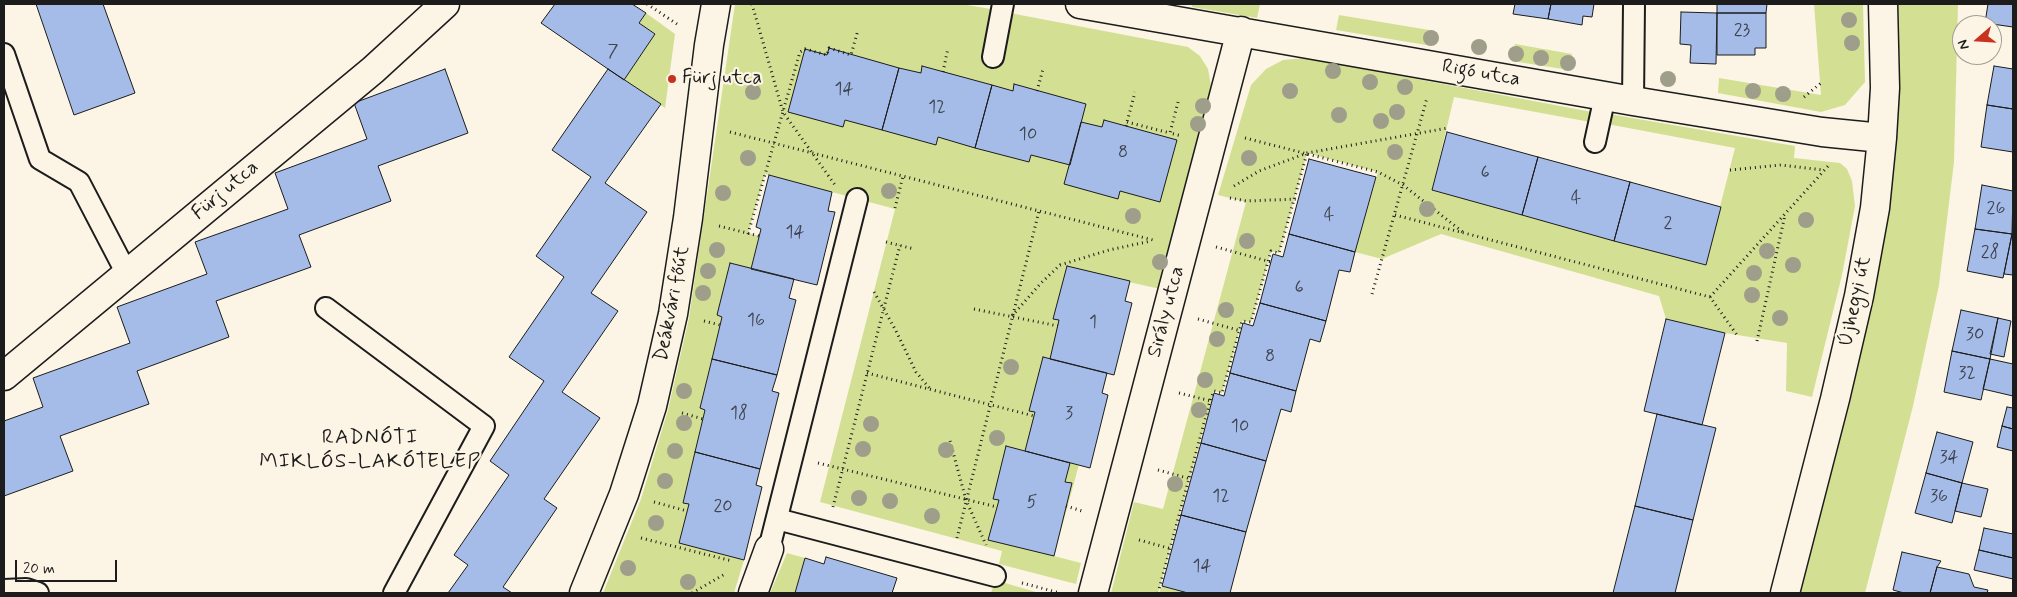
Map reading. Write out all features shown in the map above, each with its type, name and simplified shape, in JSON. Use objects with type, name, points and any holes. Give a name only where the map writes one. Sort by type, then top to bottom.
[{"type":"street","name":"Fürj utca","points":[[4,376],[373,70],[445,4]]},
{"type":"street","name":"Deákvári főút","points":[[584,593],[611,530],[652,406],[673,314],[688,218],[701,124],[709,45],[716,4]]},
{"type":"street","name":"Rigó utca","points":[[1080,4],[1633,101],[1822,132],[1870,136]]},
{"type":"street","name":"Újhegyi út","points":[[1785,593],[1835,399],[1859,296],[1875,208],[1870,136],[1885,88],[1883,4]]},
{"type":"street","name":"Sirály utca","points":[[1093,593],[1185,244],[1209,193],[1215,130],[1241,32]]},
{"type":"lane","points":[[993,57],[1003,4]]},
{"type":"lane","points":[[1633,101],[1634,4]]},
{"type":"lane","points":[[4,54],[40,159],[79,182],[127,274]]},
{"type":"lane","points":[[1595,142],[1605,96]]},
{"type":"lane","points":[[757,569],[777,519],[857,199]]},
{"type":"lane","points":[[326,308],[484,426],[394,593]]},
{"type":"lane","points":[[777,519],[995,576]]},
{"type":"lane","points":[[4,590],[26,588],[38,593]]},
{"type":"path","points":[[752,4],[783,112],[841,194],[857,199]]},
{"type":"path","points":[[748,234],[800,52],[805,49],[827,55],[829,48],[851,55],[858,30]]},
{"type":"path","points":[[943,72],[948,48]]},
{"type":"path","points":[[1372,294],[1436,66]]},
{"type":"path","points":[[1037,90],[1042,69]]},
{"type":"path","points":[[1135,92],[1127,124],[1170,133]]},
{"type":"path","points":[[701,124],[1152,240],[1185,244],[1269,262]]},
{"type":"path","points":[[1209,193],[1307,153],[1448,128]]},
{"type":"path","points":[[1215,130],[1378,172],[1403,186],[1466,234]]},
{"type":"path","points":[[1710,297],[1785,214],[1870,136]]},
{"type":"path","points":[[1158,593],[1210,401],[1214,391],[1222,393],[1242,321],[1251,322],[1271,251],[1279,253],[1296,199],[1307,153]]},
{"type":"path","points":[[1730,170],[1781,165]]},
{"type":"path","points":[[895,208],[903,176]]},
{"type":"path","points":[[1209,193],[1246,201],[1296,199]]},
{"type":"path","points":[[950,564],[1039,211]]},
{"type":"path","points":[[1757,341],[1785,214]]},
{"type":"path","points":[[1395,215],[1710,297],[1737,335]]},
{"type":"path","points":[[688,218],[759,236]]},
{"type":"path","points":[[1011,316],[1060,265],[1108,250],[1152,240]]},
{"type":"path","points":[[886,242],[914,249]]},
{"type":"path","points":[[826,531],[900,246]]},
{"type":"path","points":[[874,292],[916,372],[931,390]]},
{"type":"path","points":[[974,308],[1058,326]]},
{"type":"path","points":[[1168,311],[1240,331]]},
{"type":"path","points":[[867,373],[1034,416]]},
{"type":"path","points":[[950,441],[966,500],[987,547]]},
{"type":"path","points":[[792,456],[997,507]]},
{"type":"path","points":[[611,530],[757,569]]},
{"type":"path","points":[[692,593],[757,569]]},
{"type":"path","points":[[995,576],[1060,593]]},
{"type":"green space","points":[[735,4],[961,4],[991,9],[986,40],[1003,43],[1010,13],[1188,47],[1200,56],[1208,69],[1211,86],[1160,289],[1129,282],[1054,556],[1081,563],[1076,584],[999,564],[1002,551],[820,502],[895,209],[765,174],[748,233],[759,236],[751,269],[717,315],[722,317],[700,408],[705,410],[683,502],[689,504],[679,543],[744,560],[734,593],[603,593],[641,499],[668,410],[689,318]]},
{"type":"green space","points":[[1192,4],[1260,4],[1257,18],[1192,7]]},
{"type":"green space","points":[[1814,4],[1863,4],[1865,82],[1845,105],[1821,112],[1718,93],[1719,78],[1821,95]]},
{"type":"green space","points":[[1898,4],[1958,4],[1958,15],[1952,15],[1952,65],[1956,65],[1954,162],[1939,285],[1913,406],[1865,593],[1799,593],[1849,394],[1876,273],[1896,153]]},
{"type":"green space","points":[[646,13],[675,34],[665,108],[624,80],[655,34],[639,23]]},
{"type":"green space","points":[[1339,15],[1435,31],[1432,46],[1336,30]]},
{"type":"green space","points":[[1515,44],[1572,54],[1569,70],[1512,61]]},
{"type":"green space","points":[[1305,58],[1592,112],[1590,122],[1454,97],[1432,190],[1705,265],[1735,148],[1607,124],[1609,114],[1795,146],[1794,158],[1840,163],[1847,169],[1852,181],[1855,206],[1842,275],[1812,397],[1786,391],[1787,343],[1725,333],[1666,319],[1659,296],[1441,234],[1382,259],[1355,252],[1378,172],[1307,153],[1279,253],[1271,251],[1251,322],[1242,321],[1222,393],[1214,391],[1158,593],[1111,593],[1134,502],[1163,509],[1246,202],[1218,195],[1251,85],[1266,69],[1283,60]]},
{"type":"green space","points":[[787,553],[805,558],[795,593],[770,593]]},
{"type":"green space","points":[[995,580],[1039,593],[991,593]]},
{"type":"green space","points":[[1162,586],[1188,593],[1159,593]]},
{"type":"building","points":[[36,4],[103,4],[135,93],[74,115]]},
{"type":"building","points":[[555,4],[632,4],[646,13],[639,23],[655,34],[624,80],[541,23]]},
{"type":"building","points":[[1515,4],[1551,4],[1548,19],[1513,14]]},
{"type":"building","points":[[1551,4],[1594,4],[1592,17],[1583,16],[1582,25],[1548,19]]},
{"type":"building","points":[[1717,4],[1767,4],[1766,13],[1717,13]]},
{"type":"building","points":[[1988,4],[2013,4],[2013,27],[2002,25],[2002,15],[1986,15]]},
{"type":"building","points":[[1681,12],[1717,13],[1716,64],[1690,63],[1691,45],[1680,44]]},
{"type":"building","points":[[1717,13],[1766,13],[1766,48],[1755,48],[1755,55],[1717,55]]},
{"type":"building","points":[[829,48],[899,68],[882,130],[845,120],[843,127],[788,112],[805,49],[827,55]]},
{"type":"building","points":[[922,66],[992,85],[975,148],[938,137],[936,145],[882,130],[899,68],[921,73]]},
{"type":"building","points":[[1994,66],[2013,69],[2013,109],[1987,105]]},
{"type":"building","points":[[445,69],[468,133],[378,166],[391,201],[299,235],[311,267],[216,301],[229,337],[137,371],[149,404],[60,436],[73,471],[4,496],[4,421],[43,407],[33,378],[130,343],[117,307],[207,274],[195,242],[288,209],[275,173],[367,139],[354,103]]},
{"type":"building","points":[[608,69],[661,104],[605,183],[647,212],[591,293],[618,311],[562,392],[600,418],[544,499],[557,508],[503,587],[512,593],[448,593],[468,565],[454,555],[509,475],[490,461],[544,381],[509,357],[564,277],[536,256],[591,177],[552,150]]},
{"type":"building","points":[[1014,84],[1086,104],[1070,165],[1031,155],[1029,162],[975,148],[992,85],[1013,91]]},
{"type":"building","points":[[1987,105],[2013,109],[2013,152],[1981,147]]},
{"type":"building","points":[[1104,120],[1177,140],[1160,202],[1120,191],[1118,199],[1064,184],[1081,122],[1102,127]]},
{"type":"building","points":[[1447,132],[1538,157],[1522,215],[1432,190]]},
{"type":"building","points":[[1538,157],[1630,182],[1614,241],[1522,215]]},
{"type":"building","points":[[1309,159],[1376,177],[1355,252],[1289,234]]},
{"type":"building","points":[[769,175],[832,192],[828,211],[835,212],[817,285],[751,269],[761,229],[756,227]]},
{"type":"building","points":[[1630,182],[1721,207],[1706,265],[1614,241]]},
{"type":"building","points":[[1982,185],[2013,191],[2012,234],[1975,229]]},
{"type":"building","points":[[1975,229],[2012,234],[2003,278],[1967,271]]},
{"type":"building","points":[[1289,234],[1355,252],[1350,272],[1339,270],[1326,321],[1260,303],[1273,254],[1283,257]]},
{"type":"building","points":[[2013,235],[2013,275],[2004,274]]},
{"type":"building","points":[[730,263],[794,279],[789,298],[796,300],[777,375],[712,359],[722,317],[717,315]]},
{"type":"building","points":[[1067,266],[1130,281],[1125,301],[1132,303],[1114,375],[1050,359],[1059,320],[1053,319]]},
{"type":"building","points":[[1260,303],[1326,321],[1320,342],[1310,339],[1296,391],[1230,373],[1243,323],[1253,326]]},
{"type":"building","points":[[1961,310],[1998,318],[1990,359],[1952,351]]},
{"type":"building","points":[[1998,318],[2011,321],[2004,357],[1990,354]]},
{"type":"building","points":[[1666,319],[1725,333],[1702,425],[1644,411]]},
{"type":"building","points":[[1952,351],[1990,359],[1981,400],[1944,392]]},
{"type":"building","points":[[1043,357],[1107,373],[1102,393],[1108,395],[1090,468],[1025,451],[1035,412],[1029,411]]},
{"type":"building","points":[[712,359],[777,375],[772,391],[779,393],[760,469],[695,452],[705,410],[700,408]]},
{"type":"building","points":[[1990,359],[2013,364],[2013,396],[1983,389]]},
{"type":"building","points":[[1230,373],[1296,391],[1291,412],[1281,409],[1266,461],[1201,443],[1214,393],[1224,396]]},
{"type":"building","points":[[2007,407],[2013,408],[2013,429],[2002,426]]},
{"type":"building","points":[[1657,414],[1716,428],[1693,520],[1635,506]]},
{"type":"building","points":[[2002,426],[2013,429],[2013,451],[1997,447]]},
{"type":"building","points":[[1937,432],[1973,442],[1962,483],[1926,473]]},
{"type":"building","points":[[1201,443],[1266,461],[1246,532],[1181,515]]},
{"type":"building","points":[[1006,446],[1070,463],[1065,482],[1072,483],[1054,556],[988,540],[999,500],[993,499]]},
{"type":"building","points":[[695,452],[760,469],[756,485],[762,487],[744,560],[679,543],[689,504],[683,503]]},
{"type":"building","points":[[1926,473],[1962,483],[1952,523],[1915,513]]},
{"type":"building","points":[[1962,483],[1988,489],[1981,517],[1955,511]]},
{"type":"building","points":[[1635,506],[1693,520],[1675,593],[1613,593]]},
{"type":"building","points":[[1181,515],[1246,532],[1230,593],[1188,593],[1162,586]]},
{"type":"building","points":[[1984,528],[2013,534],[2013,558],[1979,550]]},
{"type":"building","points":[[1979,550],[2013,558],[2013,579],[1974,570]]},
{"type":"building","points":[[1902,552],[1941,561],[1937,567],[1930,593],[1904,593],[1893,590]]},
{"type":"building","points":[[826,557],[897,578],[892,593],[795,593],[805,558],[824,564]]},
{"type":"building","points":[[1937,567],[1969,574],[1974,587],[1988,590],[1987,593],[1930,593]]},
{"type":"place","name":"Fürj utca","points":[[672,79]]},
{"type":"district","name":"RADNÓTI MIKLÓS-LAKÓTELEP","points":[[370,451]]}]
